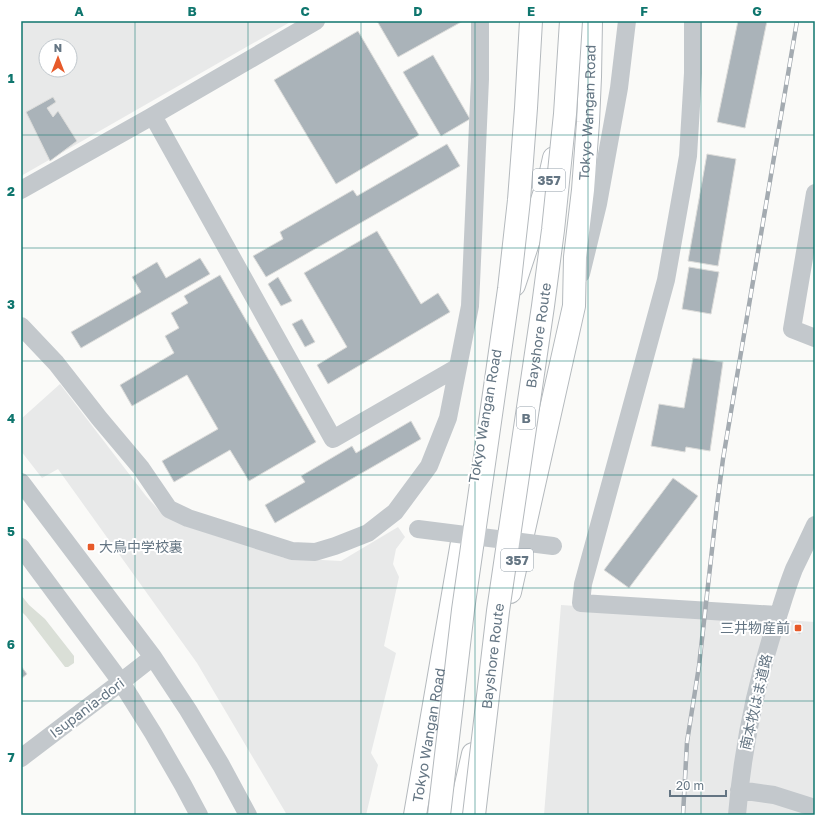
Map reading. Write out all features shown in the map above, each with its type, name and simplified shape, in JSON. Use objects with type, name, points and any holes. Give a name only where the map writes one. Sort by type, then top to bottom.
[{"type":"highway","points":[[439,815],[463,610],[509,289],[519,200],[526,108],[530,21]]},
{"type":"highway","name":"Tokyo Wangan Road","points":[[415,815],[499,332],[550,176],[559,132],[566,57],[567,21]]},
{"type":"highway","name":"Bayshore Route","points":[[474,815],[498,611],[553,230],[565,114],[571,21]]},
{"type":"highway","name":"Tokyo Wangan Road","points":[[459,815],[574,306],[575,257],[583,190],[588,122],[591,21]]},
{"type":"highway","points":[[422,815],[463,610]]},
{"type":"street","points":[[21,190],[153,116],[316,21]]},
{"type":"street","points":[[21,326],[56,363],[141,468],[169,509],[188,518],[292,551],[315,552],[368,534],[395,512],[430,466],[448,418],[470,306],[480,79],[480,21]]},
{"type":"street","points":[[499,332],[516,212],[530,55],[530,21]]},
{"type":"street","points":[[574,306],[598,204],[619,88],[627,21]]},
{"type":"street","points":[[693,21],[693,73],[688,156],[666,280],[583,584],[581,603],[778,615]]},
{"type":"street","points":[[153,116],[333,439],[458,367]]},
{"type":"street","points":[[815,193],[792,329],[815,338]]},
{"type":"street","points":[[21,482],[153,657],[192,716],[248,815]]},
{"type":"street","name":"南本牧はま道路","points":[[737,815],[747,736],[759,682],[778,615],[794,570],[815,525]]},
{"type":"street","points":[[418,529],[553,546]]},
{"type":"street","points":[[21,547],[121,682],[153,733],[199,815]]},
{"type":"street","name":"Isupania-dori","points":[[21,758],[153,657]]},
{"type":"street","points":[[739,790],[774,795],[815,808]]},
{"type":"street","points":[[774,795],[799,815]]},
{"type":"shaded area","points":[[21,21],[292,21],[21,176]]},
{"type":"shaded area","points":[[60,384],[146,496],[164,516],[284,558],[341,561],[398,527],[405,537],[396,549],[393,564],[399,577],[384,646],[396,653],[371,753],[378,765],[366,815],[287,815],[197,663],[58,469],[42,478],[21,451],[21,419]]},
{"type":"shaded area","points":[[21,595],[29,605],[45,619],[74,656],[74,663],[68,667],[65,667],[21,611]]},
{"type":"shaded area","points":[[561,605],[815,622],[815,815],[544,815]]},
{"type":"building","points":[[377,21],[463,21],[398,57]]},
{"type":"building","points":[[738,21],[767,21],[745,128],[717,122]]},
{"type":"building","points":[[358,31],[419,135],[336,184],[274,80]]},
{"type":"building","points":[[433,55],[470,119],[441,136],[403,72]]},
{"type":"building","points":[[53,97],[56,102],[47,108],[53,117],[58,111],[77,141],[50,161],[26,112]]},
{"type":"building","points":[[447,144],[460,166],[266,277],[253,256],[283,239],[280,232],[353,190],[357,196]]},
{"type":"building","points":[[707,154],[736,159],[718,266],[688,261]]},
{"type":"building","points":[[377,231],[421,304],[438,293],[450,312],[328,384],[317,365],[347,347],[304,273]]},
{"type":"building","points":[[200,258],[210,274],[81,348],[71,332],[141,292],[132,277],[157,262],[166,278]]},
{"type":"building","points":[[689,267],[719,272],[711,314],[682,309]]},
{"type":"building","points":[[220,275],[316,442],[249,481],[230,450],[174,482],[162,461],[218,429],[187,375],[132,406],[120,385],[174,353],[165,336],[179,328],[171,313],[188,303],[184,296]]},
{"type":"building","points":[[278,277],[292,301],[281,306],[268,284]]},
{"type":"building","points":[[302,319],[315,342],[305,347],[292,324]]},
{"type":"building","points":[[693,358],[723,362],[710,451],[686,447],[685,452],[651,446],[659,404],[684,408]]},
{"type":"building","points":[[411,421],[421,439],[275,523],[265,505],[305,482],[301,476],[352,446],[356,453]]},
{"type":"building","points":[[673,478],[698,496],[629,588],[604,570]]},
{"type":"building","points":[[799,623],[803,625],[800,634],[796,632]]},
{"type":"building","points":[[21,666],[27,674],[21,679]]},
{"type":"railway","points":[[683,815],[687,742],[699,666],[723,459],[797,21]]},
{"type":"place","name":"大鳥中学校裏","points":[[91,547]]},
{"type":"place","name":"三井物産前","points":[[798,628]]}]
